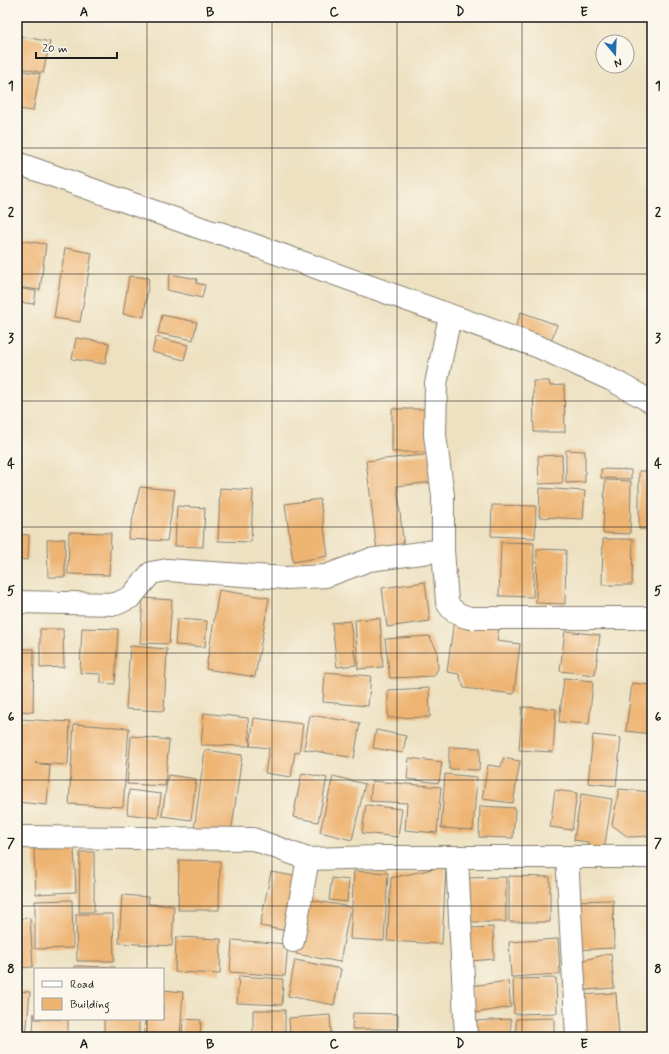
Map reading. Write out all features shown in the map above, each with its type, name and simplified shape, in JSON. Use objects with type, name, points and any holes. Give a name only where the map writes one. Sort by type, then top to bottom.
[{"type":"street","points":[[17,163],[215,233],[228,235],[539,347],[612,380],[652,402]]},
{"type":"street","points":[[450,316],[436,384],[435,435],[443,496],[443,550],[447,602],[450,609],[459,615],[470,618],[652,618]]},
{"type":"street","points":[[17,602],[116,604],[124,602],[131,597],[151,573],[167,570],[286,578],[319,577],[326,576],[369,560],[443,550]]},
{"type":"street","points":[[17,837],[253,839],[308,859],[379,857],[652,857]]},
{"type":"street","points":[[567,857],[577,1037]]},
{"type":"street","points":[[457,858],[466,1037]]},
{"type":"street","points":[[293,941],[308,859]]},
{"type":"building","points":[[21,36],[50,42],[43,73],[17,67],[17,54]]},
{"type":"building","points":[[17,70],[40,74],[33,111],[17,109]]},
{"type":"building","points":[[17,240],[46,244],[40,290],[17,287]]},
{"type":"building","points":[[65,248],[92,253],[80,322],[54,318]]},
{"type":"building","points":[[170,274],[197,279],[196,283],[205,285],[202,298],[167,290]]},
{"type":"building","points":[[129,276],[149,278],[144,317],[123,314]]},
{"type":"building","points":[[17,288],[36,291],[34,304],[17,302]]},
{"type":"building","points":[[521,312],[557,325],[551,341],[515,328]]},
{"type":"building","points":[[162,315],[197,322],[193,340],[158,333]]},
{"type":"building","points":[[156,337],[188,345],[184,360],[152,352]]},
{"type":"building","points":[[76,338],[109,343],[105,364],[72,359]]},
{"type":"building","points":[[533,381],[549,381],[550,386],[564,385],[565,432],[534,432]]},
{"type":"building","points":[[392,409],[428,409],[428,452],[392,452]]},
{"type":"building","points":[[566,450],[585,451],[585,482],[566,483]]},
{"type":"building","points":[[431,454],[434,482],[397,486],[404,548],[377,551],[366,461]]},
{"type":"building","points":[[562,455],[563,483],[539,484],[538,456]]},
{"type":"building","points":[[601,469],[631,470],[631,479],[601,478]]},
{"type":"building","points":[[639,471],[652,471],[652,529],[639,529]]},
{"type":"building","points":[[605,480],[631,481],[630,534],[603,533]]},
{"type":"building","points":[[140,487],[175,490],[167,541],[128,539]]},
{"type":"building","points":[[220,488],[253,490],[251,542],[218,541]]},
{"type":"building","points":[[540,488],[585,491],[583,519],[539,517]]},
{"type":"building","points":[[320,499],[328,556],[293,562],[285,504]]},
{"type":"building","points":[[492,505],[536,506],[535,538],[491,536]]},
{"type":"building","points":[[177,506],[205,508],[203,547],[175,546]]},
{"type":"building","points":[[69,532],[111,533],[109,575],[68,574]]},
{"type":"building","points":[[17,534],[29,535],[28,560],[17,559]]},
{"type":"building","points":[[65,539],[65,577],[48,577],[47,540]]},
{"type":"building","points":[[603,539],[633,539],[632,585],[602,585]]},
{"type":"building","points":[[501,542],[534,543],[533,597],[499,596]]},
{"type":"building","points":[[537,549],[566,550],[565,604],[536,603]]},
{"type":"building","points":[[425,582],[430,621],[387,627],[382,588]]},
{"type":"building","points":[[219,590],[269,598],[255,677],[206,669]]},
{"type":"building","points":[[143,598],[172,600],[169,644],[140,643]]},
{"type":"building","points":[[380,618],[383,667],[358,669],[355,620]]},
{"type":"building","points":[[177,619],[207,621],[205,647],[175,645]]},
{"type":"building","points":[[454,620],[499,626],[497,641],[520,644],[514,694],[464,688],[459,674],[447,672]]},
{"type":"building","points":[[350,621],[356,665],[337,667],[332,623]]},
{"type":"building","points":[[82,628],[118,629],[115,684],[101,683],[101,674],[80,673]]},
{"type":"building","points":[[40,629],[63,629],[64,667],[40,668]]},
{"type":"building","points":[[565,631],[600,635],[595,675],[560,671]]},
{"type":"building","points":[[429,636],[437,650],[438,669],[434,676],[390,678],[385,639]]},
{"type":"building","points":[[130,646],[167,649],[164,711],[126,709]]},
{"type":"building","points":[[17,649],[34,649],[33,712],[17,711]]},
{"type":"building","points":[[325,672],[371,676],[368,706],[323,702]]},
{"type":"building","points":[[564,678],[593,681],[589,724],[559,722]]},
{"type":"building","points":[[632,683],[652,685],[652,734],[626,731]]},
{"type":"building","points":[[429,688],[430,717],[388,718],[388,690]]},
{"type":"building","points":[[522,707],[556,709],[553,752],[519,750]]},
{"type":"building","points":[[204,713],[248,718],[250,746],[201,745]]},
{"type":"building","points":[[310,715],[360,723],[354,758],[304,749]]},
{"type":"building","points":[[254,718],[303,724],[299,753],[295,752],[291,777],[265,773],[269,748],[250,746]]},
{"type":"building","points":[[18,719],[70,722],[68,765],[35,763],[50,765],[47,805],[17,802]]},
{"type":"building","points":[[74,724],[129,728],[123,807],[69,804]]},
{"type":"building","points":[[376,730],[406,736],[403,753],[373,748]]},
{"type":"building","points":[[593,735],[621,738],[616,786],[588,783]]},
{"type":"building","points":[[131,736],[169,740],[165,786],[127,784]]},
{"type":"building","points":[[449,747],[480,748],[479,770],[449,769]]},
{"type":"building","points":[[205,750],[242,755],[231,835],[194,830]]},
{"type":"building","points":[[409,758],[442,762],[439,783],[407,779]]},
{"type":"building","points":[[503,758],[520,761],[513,803],[482,799],[488,765],[501,767]]},
{"type":"building","points":[[302,773],[327,778],[318,822],[293,817]]},
{"type":"building","points":[[445,774],[477,777],[473,830],[441,828]]},
{"type":"building","points":[[168,775],[196,779],[191,820],[162,816]]},
{"type":"building","points":[[333,776],[365,784],[352,840],[320,832]]},
{"type":"building","points":[[372,781],[441,787],[437,833],[405,830],[407,803],[370,801]]},
{"type":"building","points":[[619,789],[652,792],[652,836],[628,837],[612,825]]},
{"type":"building","points":[[129,790],[161,794],[158,818],[127,814]]},
{"type":"building","points":[[555,790],[577,793],[572,830],[550,827]]},
{"type":"building","points":[[581,794],[612,799],[604,850],[587,848],[588,842],[574,840]]},
{"type":"building","points":[[366,805],[402,809],[398,837],[362,833]]},
{"type":"building","points":[[480,806],[515,808],[513,838],[479,837]]},
{"type":"building","points":[[74,848],[76,892],[36,894],[34,849]]},
{"type":"building","points":[[80,852],[94,852],[94,912],[79,912]]},
{"type":"building","points":[[179,860],[220,861],[219,910],[178,910]]},
{"type":"building","points":[[446,866],[442,944],[387,941],[391,878]]},
{"type":"building","points":[[354,871],[388,873],[384,941],[350,939]]},
{"type":"building","points":[[271,872],[299,877],[288,931],[260,926]]},
{"type":"building","points":[[509,876],[550,877],[550,922],[509,922]]},
{"type":"building","points":[[506,877],[506,922],[465,922],[464,878]]},
{"type":"building","points":[[332,878],[349,880],[347,902],[329,900]]},
{"type":"building","points":[[122,895],[149,897],[148,904],[174,906],[172,946],[119,943]]},
{"type":"building","points":[[306,899],[350,907],[340,962],[296,954]]},
{"type":"building","points":[[72,900],[73,948],[35,949],[35,901]]},
{"type":"building","points":[[613,900],[614,948],[574,950],[573,901]]},
{"type":"building","points":[[76,914],[113,914],[114,961],[77,961]]},
{"type":"building","points":[[30,918],[33,967],[17,968],[17,919]]},
{"type":"building","points":[[493,927],[494,959],[471,961],[469,928]]},
{"type":"building","points":[[176,937],[221,939],[220,974],[175,972]]},
{"type":"building","points":[[558,939],[560,974],[511,977],[509,942]]},
{"type":"building","points":[[232,940],[288,944],[285,976],[230,972]]},
{"type":"building","points":[[611,953],[614,988],[586,990],[581,961]]},
{"type":"building","points":[[295,960],[341,969],[334,1005],[288,996]]},
{"type":"building","points":[[74,966],[115,967],[115,968],[74,968]]},
{"type":"building","points":[[239,976],[283,979],[282,1005],[237,1003]]},
{"type":"building","points":[[556,978],[557,1013],[514,1014],[513,979]]},
{"type":"building","points":[[508,981],[511,1007],[475,1013],[471,986]]},
{"type":"building","points":[[164,990],[183,992],[180,1037],[144,1037],[145,1020],[164,1020]]},
{"type":"building","points":[[17,991],[30,992],[26,1037],[17,1037]]},
{"type":"building","points":[[616,993],[619,1037],[584,1037],[581,995]]},
{"type":"building","points":[[253,1010],[285,1010],[285,1037],[253,1037]]},
{"type":"building","points":[[34,1013],[34,1020],[68,1020],[68,1037],[33,1036]]},
{"type":"building","points":[[353,1013],[398,1014],[398,1029],[352,1029]]},
{"type":"building","points":[[330,1015],[331,1037],[290,1037],[289,1018]]},
{"type":"building","points":[[554,1018],[554,1037],[516,1037],[516,1019]]},
{"type":"building","points":[[183,1019],[201,1020],[200,1037],[182,1037]]},
{"type":"building","points":[[511,1019],[511,1037],[475,1037],[475,1021]]},
{"type":"building","points":[[104,1020],[139,1020],[139,1037],[104,1037]]}]
